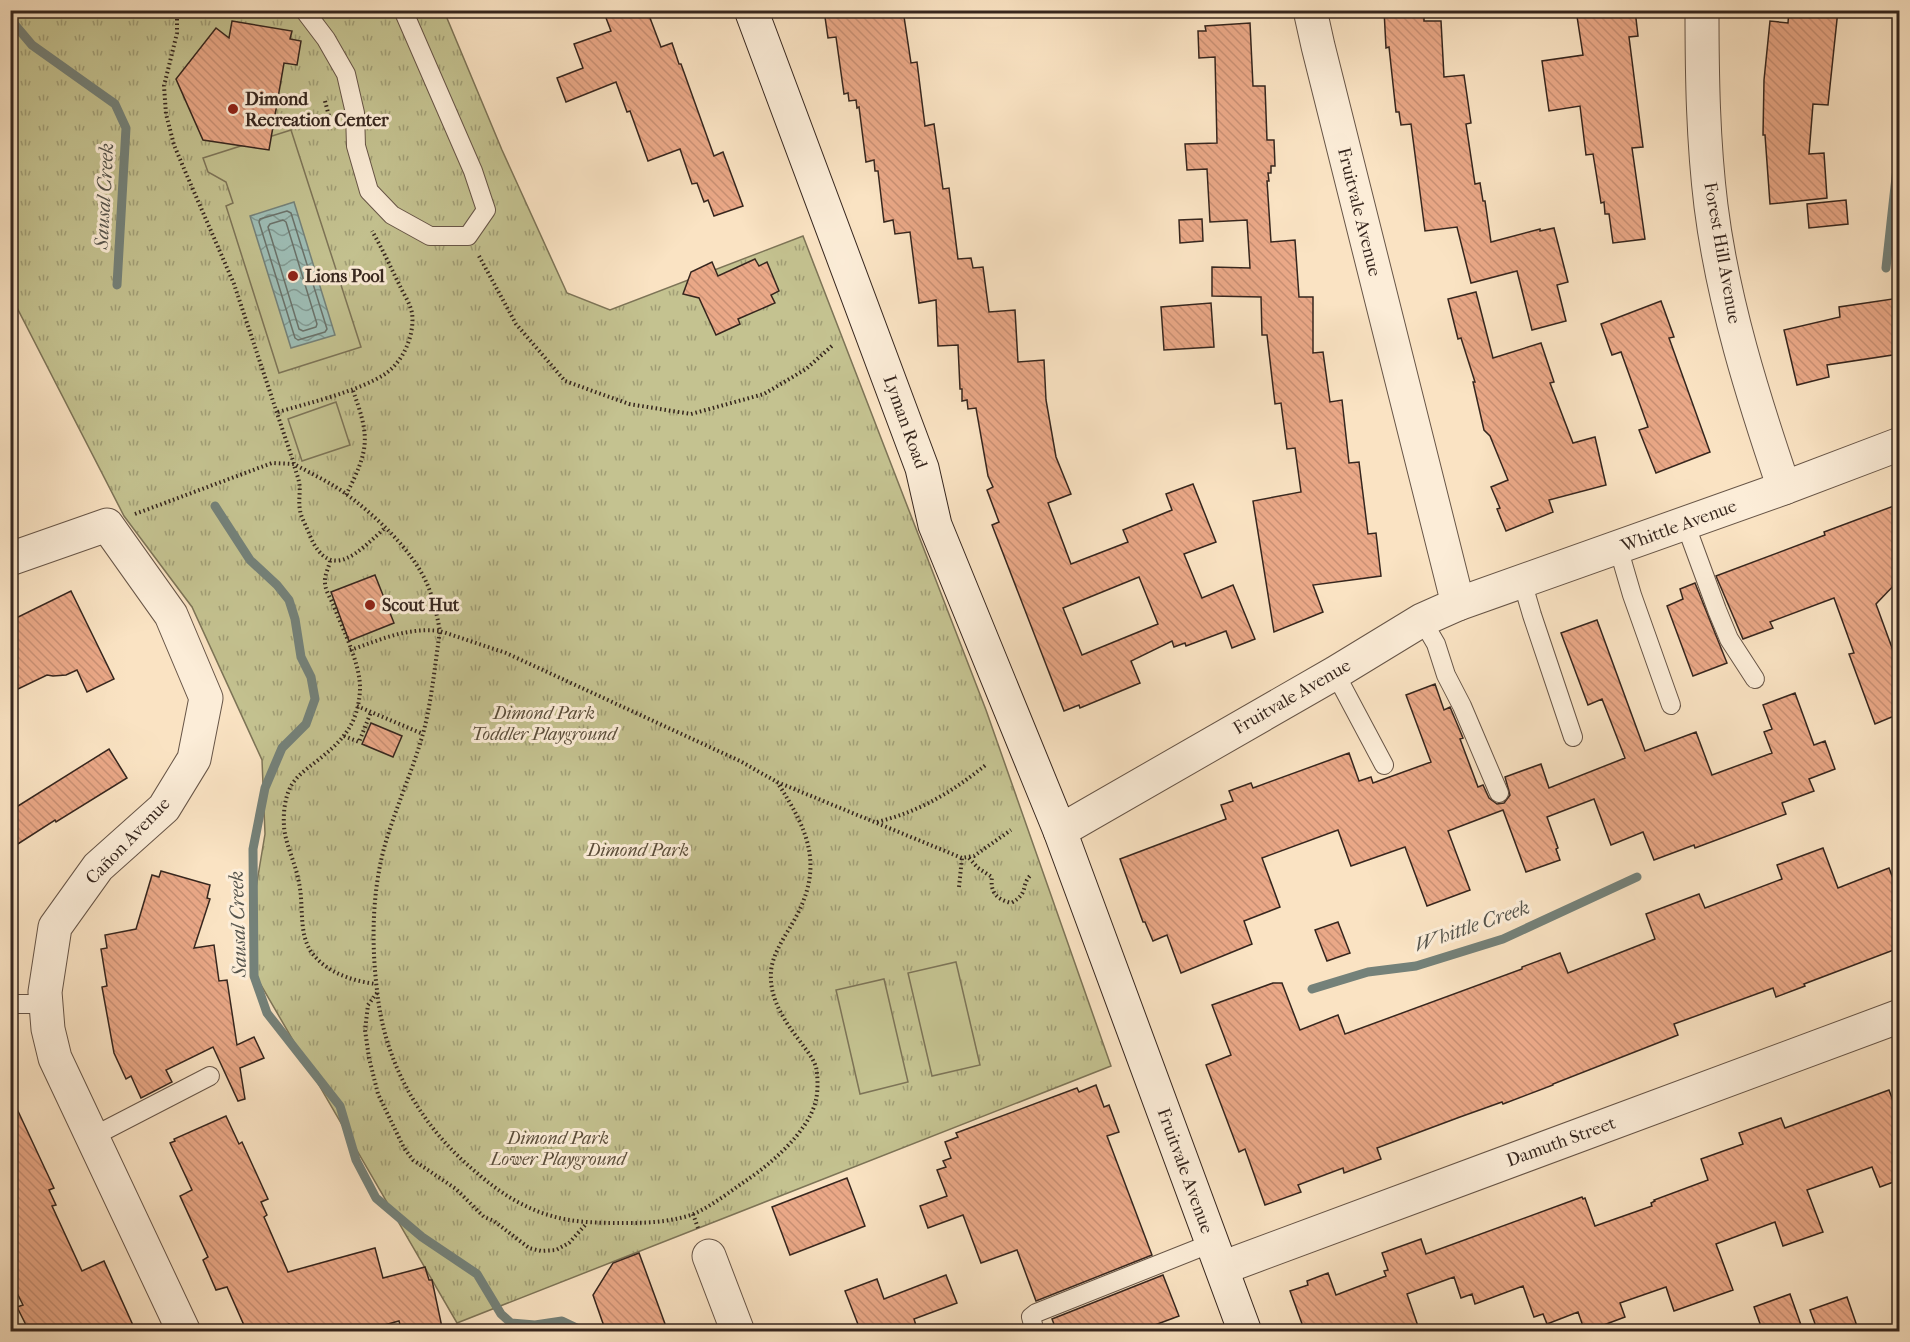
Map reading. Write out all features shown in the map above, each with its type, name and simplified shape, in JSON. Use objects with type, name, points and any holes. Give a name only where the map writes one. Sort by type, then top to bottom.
[{"type":"street","name":"Lyman Road","points":[[751,10],[922,468],[935,525],[1060,831]]},
{"type":"street","name":"Fruitvale Avenue","points":[[1245,1332],[1060,831],[1335,673],[1422,620],[1458,604],[1310,10]]},
{"type":"street","name":"Forest Hill Avenue","points":[[1702,10],[1704,140],[1711,208],[1725,283],[1741,349],[1759,414],[1785,488]]},
{"type":"street","name":"Whittle Avenue","points":[[1458,604],[1785,488],[1899,444]]},
{"type":"street","points":[[10,559],[107,525]]},
{"type":"street","name":"Cañon Avenue","points":[[107,525],[171,615],[206,698],[194,759],[164,808],[98,867],[55,927],[45,993],[48,1029],[55,1058],[184,1332]]},
{"type":"street","name":"Damuth Street","points":[[1217,1255],[1899,1016]]},
{"type":"street","points":[[709,1256],[738,1332]]},
{"type":"lane","points":[[304,10],[326,39],[346,74],[355,113],[356,146],[369,191],[393,215],[430,236],[468,236],[486,210],[473,171],[403,10]]},
{"type":"lane","points":[[1685,523],[1729,639],[1755,679]]},
{"type":"lane","points":[[1618,547],[1632,595],[1671,705]]},
{"type":"lane","points":[[1522,581],[1573,737]]},
{"type":"lane","points":[[1422,620],[1436,644],[1446,675],[1462,706],[1499,793]]},
{"type":"lane","points":[[1335,673],[1384,765]]},
{"type":"lane","points":[[10,1004],[46,1004]]},
{"type":"lane","points":[[92,1137],[210,1076]]},
{"type":"lane","points":[[1035,1332],[1031,1317],[1036,1313],[1217,1255]]},
{"type":"path","points":[[177,10],[177,33],[164,86],[166,114],[184,171],[234,284],[278,412],[300,483],[300,511],[313,543],[330,561],[351,556],[385,528]]},
{"type":"path","points":[[468,236],[516,324],[565,381],[629,404],[691,414],[764,394],[806,369],[833,345]]},
{"type":"path","points":[[278,412],[352,388],[387,373],[398,361],[411,336],[412,313],[379,243]]},
{"type":"path","points":[[346,495],[360,467],[366,442],[366,431],[352,388]]},
{"type":"path","points":[[107,525],[272,463],[294,464],[346,495],[378,520],[419,569],[436,608],[440,631],[423,734],[382,857],[375,904],[377,993],[383,1028],[403,1083],[412,1100],[435,1132],[464,1162],[496,1189],[523,1205],[553,1216],[588,1222],[659,1223],[693,1214],[764,1168],[785,1150],[809,1118],[816,1101],[816,1068],[812,1058],[783,1017],[772,995],[770,970],[780,944],[804,902],[810,881],[808,837],[777,782]]},
{"type":"path","points":[[330,561],[324,582],[351,650],[360,690],[352,721],[344,736],[338,744],[298,776],[290,786],[286,801],[284,828],[300,886],[304,932],[312,952],[321,963],[336,972],[360,982],[376,984]]},
{"type":"path","points":[[351,650],[405,632],[440,631],[506,653],[740,761],[777,782],[962,858],[969,858],[1011,830]]},
{"type":"path","points":[[357,706],[423,734]]},
{"type":"path","points":[[344,736],[359,742],[371,712]]},
{"type":"path","points":[[876,822],[900,816],[949,793],[987,764]]},
{"type":"path","points":[[959,887],[962,858]]},
{"type":"path","points":[[969,858],[978,868],[992,877],[992,889],[995,896],[1011,903],[1022,895],[1027,878],[1031,875]]},
{"type":"path","points":[[377,993],[368,1005],[365,1030],[369,1058],[378,1094],[404,1148],[413,1160],[456,1189],[484,1217],[494,1221],[529,1248],[541,1251],[556,1250],[569,1242],[588,1222]]},
{"type":"green space","name":"Dimond Park","points":[[11,11],[444,11],[502,150],[567,293],[610,310],[803,236],[986,710],[1111,1066],[457,1323],[254,973],[253,906],[265,834],[262,760],[192,607],[124,516],[11,296]]},
{"type":"green space","name":"Lions Pool","points":[[291,130],[361,347],[279,373],[226,206],[233,203],[226,182],[208,172],[203,158]]},
{"type":"green space","points":[[336,402],[350,445],[302,461],[288,419]]},
{"type":"green space","points":[[956,962],[980,1065],[932,1076],[908,973]]},
{"type":"green space","points":[[884,979],[908,1082],[860,1094],[836,990]]},
{"type":"water","points":[[294,202],[335,335],[291,348],[250,216]]},
{"type":"building","points":[[603,10],[647,10],[661,47],[672,43],[714,156],[723,152],[743,206],[714,216],[708,200],[704,202],[697,183],[692,184],[680,149],[648,161],[630,111],[627,112],[616,82],[566,102],[557,78],[583,68],[574,44],[611,31]]},
{"type":"building","points":[[824,10],[903,10],[911,63],[917,62],[925,126],[934,124],[943,189],[949,188],[958,259],[971,258],[973,268],[983,267],[989,312],[1015,310],[1018,362],[1044,360],[1046,400],[1056,457],[1071,494],[1048,503],[1071,564],[1128,542],[1123,530],[1172,510],[1166,494],[1193,484],[1216,542],[1184,554],[1202,598],[1233,585],[1255,639],[1232,648],[1226,631],[1186,646],[1185,643],[1174,647],[1172,641],[1131,661],[1140,683],[1080,708],[1079,705],[1064,711],[992,525],[999,522],[987,490],[993,487],[988,476],[976,408],[968,409],[967,400],[962,401],[958,345],[938,346],[936,300],[919,303],[910,232],[895,234],[893,220],[884,222],[878,171],[875,171],[874,160],[866,162],[859,107],[857,108],[856,100],[849,101],[848,93],[844,94],[836,37],[828,38]],"holes":[[[1139,577],[1158,624],[1082,655],[1063,608]]]},
{"type":"building","points":[[1384,10],[1424,10],[1424,21],[1441,21],[1444,77],[1464,75],[1471,123],[1466,124],[1475,184],[1480,183],[1483,201],[1485,201],[1491,242],[1540,229],[1540,231],[1554,228],[1568,282],[1557,285],[1566,321],[1532,330],[1517,271],[1471,283],[1457,227],[1425,231],[1411,124],[1401,125],[1399,112],[1396,112],[1389,47],[1386,48]]},
{"type":"building","points":[[1576,10],[1635,10],[1638,36],[1629,37],[1643,147],[1632,148],[1645,239],[1613,243],[1609,214],[1605,214],[1604,202],[1601,203],[1593,154],[1586,155],[1580,106],[1549,111],[1542,61],[1583,55]]},
{"type":"building","points":[[1789,10],[1838,10],[1828,105],[1813,104],[1809,154],[1824,153],[1827,198],[1770,204],[1765,135],[1763,135],[1764,80],[1770,21],[1788,23]]},
{"type":"building","name":"Dimond Recreation Center","points":[[232,21],[292,31],[290,39],[301,41],[297,65],[284,63],[269,150],[203,140],[176,79],[216,28],[229,38]]},
{"type":"building","points":[[1250,23],[1253,86],[1265,86],[1267,140],[1274,140],[1275,166],[1271,166],[1271,173],[1268,173],[1269,181],[1267,181],[1271,242],[1295,240],[1299,297],[1313,297],[1313,353],[1323,352],[1330,402],[1342,400],[1349,463],[1359,462],[1368,534],[1376,533],[1381,576],[1313,585],[1323,612],[1274,632],[1253,501],[1301,492],[1295,448],[1287,449],[1281,403],[1275,404],[1267,335],[1262,335],[1261,297],[1212,296],[1212,267],[1250,268],[1247,220],[1210,222],[1207,169],[1187,170],[1185,144],[1217,143],[1215,57],[1199,58],[1198,31],[1206,31],[1205,26]]},
{"type":"building","points":[[1846,200],[1848,224],[1809,228],[1807,204]]},
{"type":"building","points":[[1202,219],[1203,241],[1180,243],[1179,220]]},
{"type":"building","points":[[755,259],[759,266],[767,262],[779,291],[771,295],[775,303],[738,319],[740,324],[716,335],[699,298],[683,294],[691,272],[712,262],[718,276]]},
{"type":"building","points":[[1476,292],[1493,358],[1541,343],[1554,382],[1550,383],[1573,443],[1595,437],[1606,485],[1549,500],[1553,512],[1506,531],[1491,487],[1508,480],[1490,436],[1484,430],[1473,382],[1475,382],[1461,338],[1458,339],[1448,299]]},
{"type":"building","points":[[1899,298],[1899,354],[1827,365],[1829,377],[1797,385],[1784,330],[1840,317],[1839,307]]},
{"type":"building","points":[[1661,301],[1674,337],[1669,338],[1710,452],[1656,473],[1639,430],[1648,427],[1621,352],[1612,355],[1601,324]]},
{"type":"building","points":[[1211,303],[1214,347],[1164,350],[1161,307]]},
{"type":"building","points":[[1899,504],[1899,580],[1876,604],[1899,667],[1899,714],[1875,724],[1849,654],[1854,653],[1834,598],[1770,622],[1773,628],[1743,639],[1716,576]]},
{"type":"building","name":"Scout Hut","points":[[375,575],[394,623],[349,641],[331,592]]},
{"type":"building","points":[[1695,583],[1727,663],[1693,676],[1667,606],[1683,599],[1680,589]]},
{"type":"building","points":[[71,591],[114,679],[87,692],[77,670],[66,675],[47,675],[18,689],[10,673],[10,621]]},
{"type":"building","points":[[1597,620],[1645,751],[1696,732],[1712,775],[1772,753],[1764,732],[1772,729],[1763,705],[1795,693],[1814,745],[1825,741],[1835,769],[1809,779],[1814,791],[1782,803],[1786,814],[1695,848],[1694,845],[1654,860],[1643,832],[1611,845],[1594,799],[1547,817],[1560,860],[1526,872],[1503,810],[1448,831],[1470,890],[1427,906],[1405,847],[1351,866],[1338,830],[1262,858],[1280,907],[1244,921],[1252,944],[1181,973],[1167,935],[1153,941],[1143,922],[1120,859],[1226,819],[1221,805],[1233,801],[1229,791],[1251,783],[1253,788],[1349,753],[1359,781],[1371,777],[1373,783],[1431,762],[1406,695],[1435,684],[1444,710],[1450,707],[1463,738],[1460,739],[1478,787],[1483,785],[1489,798],[1497,804],[1504,803],[1510,795],[1505,777],[1541,764],[1549,788],[1625,758],[1602,699],[1588,705],[1561,633]]},
{"type":"building","points":[[371,723],[402,736],[393,757],[362,744]]},
{"type":"building","points":[[109,749],[127,778],[10,849],[10,811]]},
{"type":"building","points":[[1823,848],[1838,888],[1889,868],[1894,881],[1899,878],[1899,948],[1776,997],[1773,988],[1674,1024],[1678,1035],[1503,1104],[1502,1102],[1377,1148],[1381,1159],[1344,1173],[1343,1168],[1298,1185],[1301,1192],[1265,1205],[1245,1149],[1239,1152],[1206,1065],[1231,1055],[1212,1005],[1273,983],[1282,983],[1300,1030],[1338,1015],[1345,1034],[1560,953],[1568,973],[1655,939],[1646,914],[1699,894],[1705,908],[1782,879],[1777,865]]},
{"type":"building","points":[[161,871],[210,885],[207,898],[210,899],[194,948],[214,945],[219,981],[227,980],[237,1045],[254,1037],[264,1058],[240,1068],[245,1099],[238,1101],[213,1047],[166,1070],[172,1082],[141,1098],[131,1076],[126,1079],[114,1053],[102,987],[107,986],[101,949],[107,948],[105,935],[136,929],[152,875],[159,877]]},
{"type":"building","points":[[1338,922],[1350,953],[1327,961],[1315,930]]},
{"type":"building","points":[[1096,1085],[1104,1107],[1109,1105],[1119,1132],[1107,1136],[1152,1255],[1036,1301],[1017,1250],[981,1263],[963,1215],[928,1228],[920,1206],[947,1196],[937,1170],[946,1167],[943,1161],[951,1158],[945,1142],[958,1137],[956,1133],[1077,1088],[1079,1092]]},
{"type":"building","points":[[1889,1090],[1899,1117],[1899,1180],[1880,1187],[1872,1167],[1807,1190],[1823,1232],[1783,1246],[1775,1222],[1716,1244],[1733,1290],[1674,1311],[1666,1287],[1620,1303],[1625,1317],[1585,1332],[1578,1312],[1547,1324],[1543,1314],[1534,1317],[1523,1286],[1475,1304],[1472,1294],[1461,1298],[1454,1277],[1407,1294],[1420,1332],[1305,1332],[1290,1291],[1308,1285],[1307,1281],[1328,1273],[1336,1295],[1386,1276],[1384,1271],[1388,1270],[1382,1253],[1421,1239],[1426,1254],[1582,1197],[1585,1198],[1595,1226],[1652,1206],[1651,1203],[1654,1200],[1708,1180],[1701,1159],[1743,1144],[1739,1133],[1781,1118],[1785,1128]]},
{"type":"building","points":[[10,1094],[54,1188],[49,1190],[56,1205],[52,1206],[82,1271],[104,1261],[136,1332],[42,1332],[40,1326],[29,1331],[17,1307],[23,1305],[10,1279]]},
{"type":"building","points":[[226,1116],[239,1144],[242,1142],[268,1199],[261,1202],[267,1215],[264,1217],[288,1272],[375,1248],[383,1278],[425,1267],[429,1280],[432,1280],[443,1332],[402,1332],[399,1321],[359,1332],[293,1332],[289,1324],[272,1332],[247,1332],[227,1287],[216,1290],[203,1260],[208,1257],[180,1196],[192,1190],[170,1143],[175,1141],[174,1139]]},
{"type":"building","points":[[847,1178],[865,1226],[790,1255],[772,1207]]},
{"type":"building","points":[[639,1253],[668,1332],[606,1332],[593,1295],[613,1263]]},
{"type":"building","points":[[946,1275],[957,1303],[914,1319],[918,1332],[861,1332],[845,1291],[877,1279],[884,1299]]},
{"type":"building","points":[[1163,1275],[1179,1316],[1136,1332],[1057,1332],[1052,1319]]},
{"type":"building","points":[[1790,1294],[1801,1325],[1782,1332],[1763,1332],[1754,1307]]},
{"type":"building","points":[[1847,1297],[1859,1332],[1818,1332],[1810,1310]]},
{"type":"waterway","name":"Sausal Creek","points":[[10,19],[32,45],[115,104],[126,128],[117,285]]},
{"type":"waterway","name":"Whittle Creek","points":[[1886,268],[1900,141]]},
{"type":"waterway","name":"Sausal Creek","points":[[215,506],[250,560],[277,585],[289,600],[295,619],[301,657],[311,677],[315,699],[306,724],[282,748],[265,788],[253,849],[254,976],[267,1013],[340,1106],[356,1160],[376,1198],[422,1237],[477,1274],[501,1314],[511,1323],[535,1325],[562,1321],[585,1332]]},
{"type":"waterway","name":"Whittle Creek","points":[[1312,989],[1368,972],[1416,966],[1503,939],[1637,877]]},
{"type":"place","name":"Dimond Recreation Center","points":[[233,109]]},
{"type":"place","name":"Lions Pool","points":[[293,276]]},
{"type":"place","name":"Scout Hut","points":[[370,605]]},
{"type":"park label","name":"Dimond Park Toddler Playground","points":[[544,723]]},
{"type":"park label","name":"Dimond Park Lower Playground","points":[[558,1148]]}]
